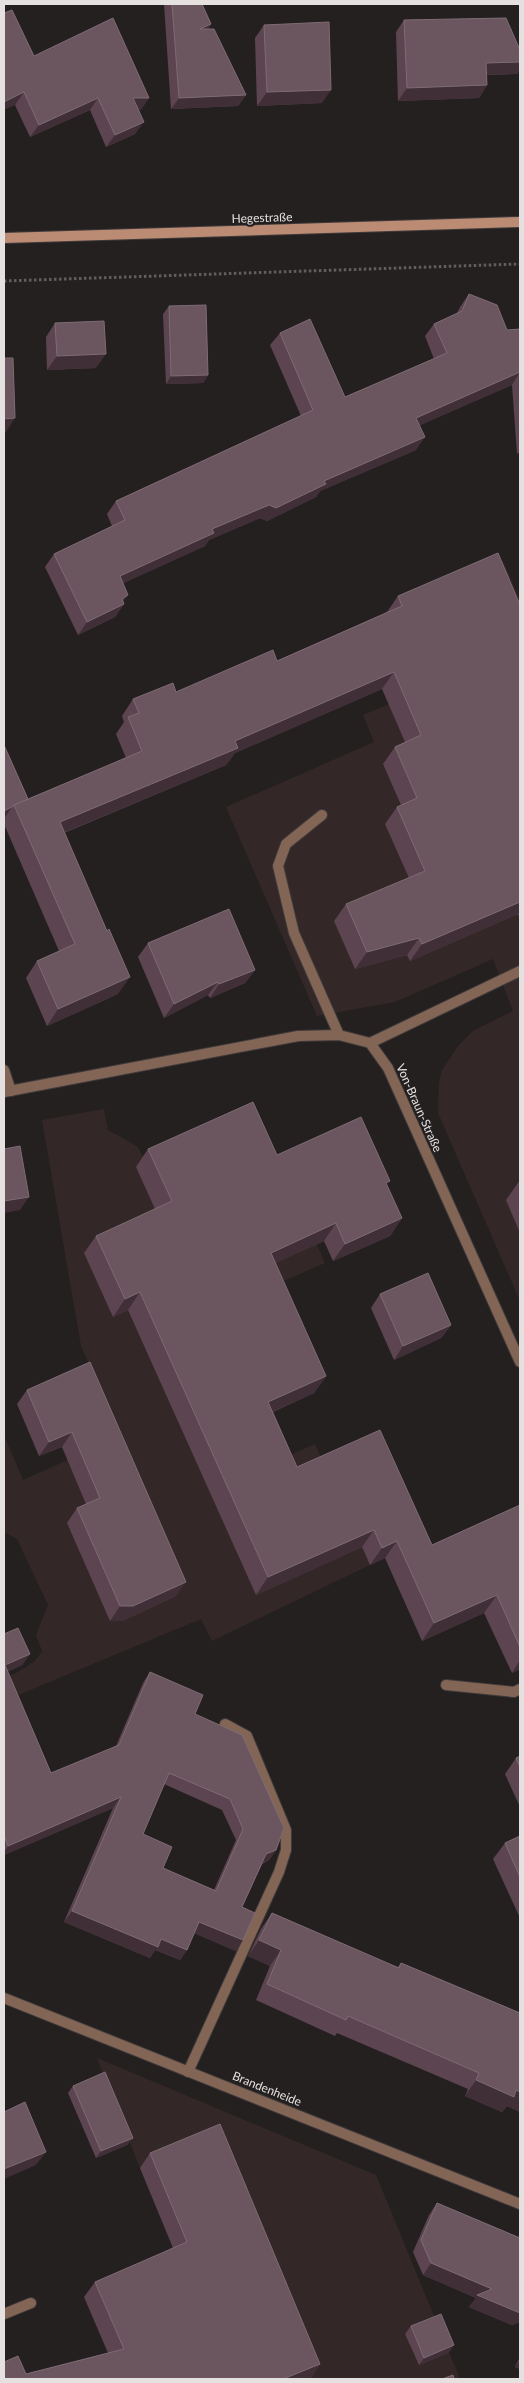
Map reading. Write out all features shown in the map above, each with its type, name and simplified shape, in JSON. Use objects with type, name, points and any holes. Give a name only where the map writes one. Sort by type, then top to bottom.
[{"type":"street","name":"Hegestraße","points":[[4,238],[520,222]]},
{"type":"street","points":[[322,816],[286,844],[278,866],[294,933],[339,1035]]},
{"type":"street","points":[[4,1070],[8,1091],[298,1036],[339,1035],[370,1043],[520,971]]},
{"type":"street","name":"Von-Braun-Straße","points":[[370,1043],[388,1068],[520,1362]]},
{"type":"street","points":[[446,1685],[514,1692],[520,1689]]},
{"type":"street","points":[[188,2072],[279,1872],[288,1840],[286,1830],[247,1736],[225,1724]]},
{"type":"street","name":"Brandenheide","points":[[4,1998],[520,2204]]},
{"type":"street","points":[[4,2314],[31,2303]]},
{"type":"path","points":[[4,281],[520,264]]},
{"type":"shaded area","points":[[503,561],[520,600],[520,1301],[438,1113],[439,1083],[442,1070],[458,1046],[473,1031],[513,1011],[493,959],[395,1002],[317,1016],[226,807],[374,742],[363,715],[418,692],[385,612]]},
{"type":"shaded area","points":[[104,1109],[108,1130],[137,1146],[146,1162],[322,1242],[317,1245],[325,1263],[267,1288],[269,1413],[288,1456],[315,1444],[370,1565],[212,1641],[201,1619],[4,1701],[4,1678],[35,1661],[42,1651],[36,1635],[48,1605],[17,1539],[4,1532],[4,1435],[23,1480],[121,1436],[81,1346],[42,1120]]},
{"type":"shaded area","points":[[97,2058],[376,2175],[460,2379],[228,2379],[140,2168]]},
{"type":"building","points":[[172,4],[202,4],[211,24],[200,29],[214,29],[246,95],[179,98]]},
{"type":"building","points":[[12,10],[34,56],[113,18],[149,98],[133,98],[144,122],[115,135],[98,98],[39,125],[24,92],[4,102],[4,13]]},
{"type":"building","points":[[506,18],[520,50],[520,62],[486,63],[487,85],[407,88],[404,20]]},
{"type":"building","points":[[329,22],[331,90],[267,92],[264,25]]},
{"type":"building","points":[[469,294],[497,305],[507,330],[520,329],[520,372],[416,418],[425,437],[324,481],[326,484],[276,508],[269,505],[212,529],[214,533],[120,576],[128,595],[122,599],[124,604],[87,622],[54,554],[125,520],[116,501],[313,410],[280,333],[310,319],[345,397],[447,353],[434,324],[462,311]]},
{"type":"building","points":[[206,305],[208,375],[171,376],[169,306]]},
{"type":"building","points":[[104,321],[106,354],[57,356],[55,323]]},
{"type":"building","points":[[4,358],[13,358],[15,418],[4,419]]},
{"type":"building","points":[[498,553],[520,605],[520,902],[422,944],[419,938],[367,952],[346,904],[425,871],[397,807],[417,798],[395,747],[421,735],[394,672],[235,741],[238,748],[60,822],[107,931],[109,929],[130,977],[58,1009],[37,961],[75,944],[14,805],[142,751],[128,717],[139,713],[133,699],[173,683],[176,692],[273,650],[277,661],[402,606],[398,596]]},
{"type":"building","points":[[4,745],[28,799],[4,811]]},
{"type":"building","points":[[229,909],[255,970],[219,984],[218,982],[174,1004],[148,943]]},
{"type":"building","points":[[253,1102],[277,1155],[361,1117],[390,1181],[386,1183],[402,1218],[345,1244],[336,1223],[271,1253],[326,1376],[268,1402],[297,1467],[380,1430],[432,1545],[520,1505],[520,1647],[497,1595],[434,1623],[397,1541],[382,1548],[374,1530],[268,1577],[140,1292],[125,1299],[96,1236],[172,1201],[148,1149]]},
{"type":"building","points":[[20,1146],[29,1197],[4,1201],[4,1149]]},
{"type":"building","points":[[428,1273],[451,1325],[403,1346],[380,1294]]},
{"type":"building","points":[[90,1362],[186,1582],[133,1606],[120,1606],[77,1508],[100,1498],[72,1432],[49,1442],[27,1390]]},
{"type":"building","points":[[18,1628],[30,1654],[5,1665],[51,1773],[119,1745],[150,1672],[203,1695],[195,1714],[242,1735],[284,1828],[276,1850],[266,1854],[242,1907],[255,1913],[243,1940],[199,1922],[187,1950],[161,1939],[158,1947],[72,1911],[121,1797],[8,1846],[4,1835],[4,1634]],"holes":[[[169,1773],[230,1799],[243,1829],[216,1891],[163,1868],[172,1847],[143,1834]]]},
{"type":"building","points":[[520,1756],[520,1767],[516,1758]]},
{"type":"building","points":[[520,1836],[520,1877],[505,1843]]},
{"type":"building","points":[[272,1913],[399,1968],[401,1963],[520,2013],[520,2092],[516,2090],[514,2097],[476,2080],[479,2073],[348,2016],[346,2020],[267,1984],[281,1950],[259,1940]]},
{"type":"building","points":[[105,2072],[133,2138],[101,2151],[73,2086]]},
{"type":"building","points":[[25,2102],[46,2152],[4,2169],[4,2112]]},
{"type":"building","points":[[220,2124],[320,2364],[283,2379],[4,2379],[4,2362],[18,2356],[26,2374],[124,2349],[95,2282],[187,2242],[150,2153]]},
{"type":"building","points":[[437,2203],[520,2238],[520,2313],[477,2295],[492,2289],[431,2263],[421,2240]]},
{"type":"building","points":[[441,2314],[454,2345],[424,2358],[411,2326]]},
{"type":"building","points":[[453,2375],[454,2379],[442,2379]]}]
